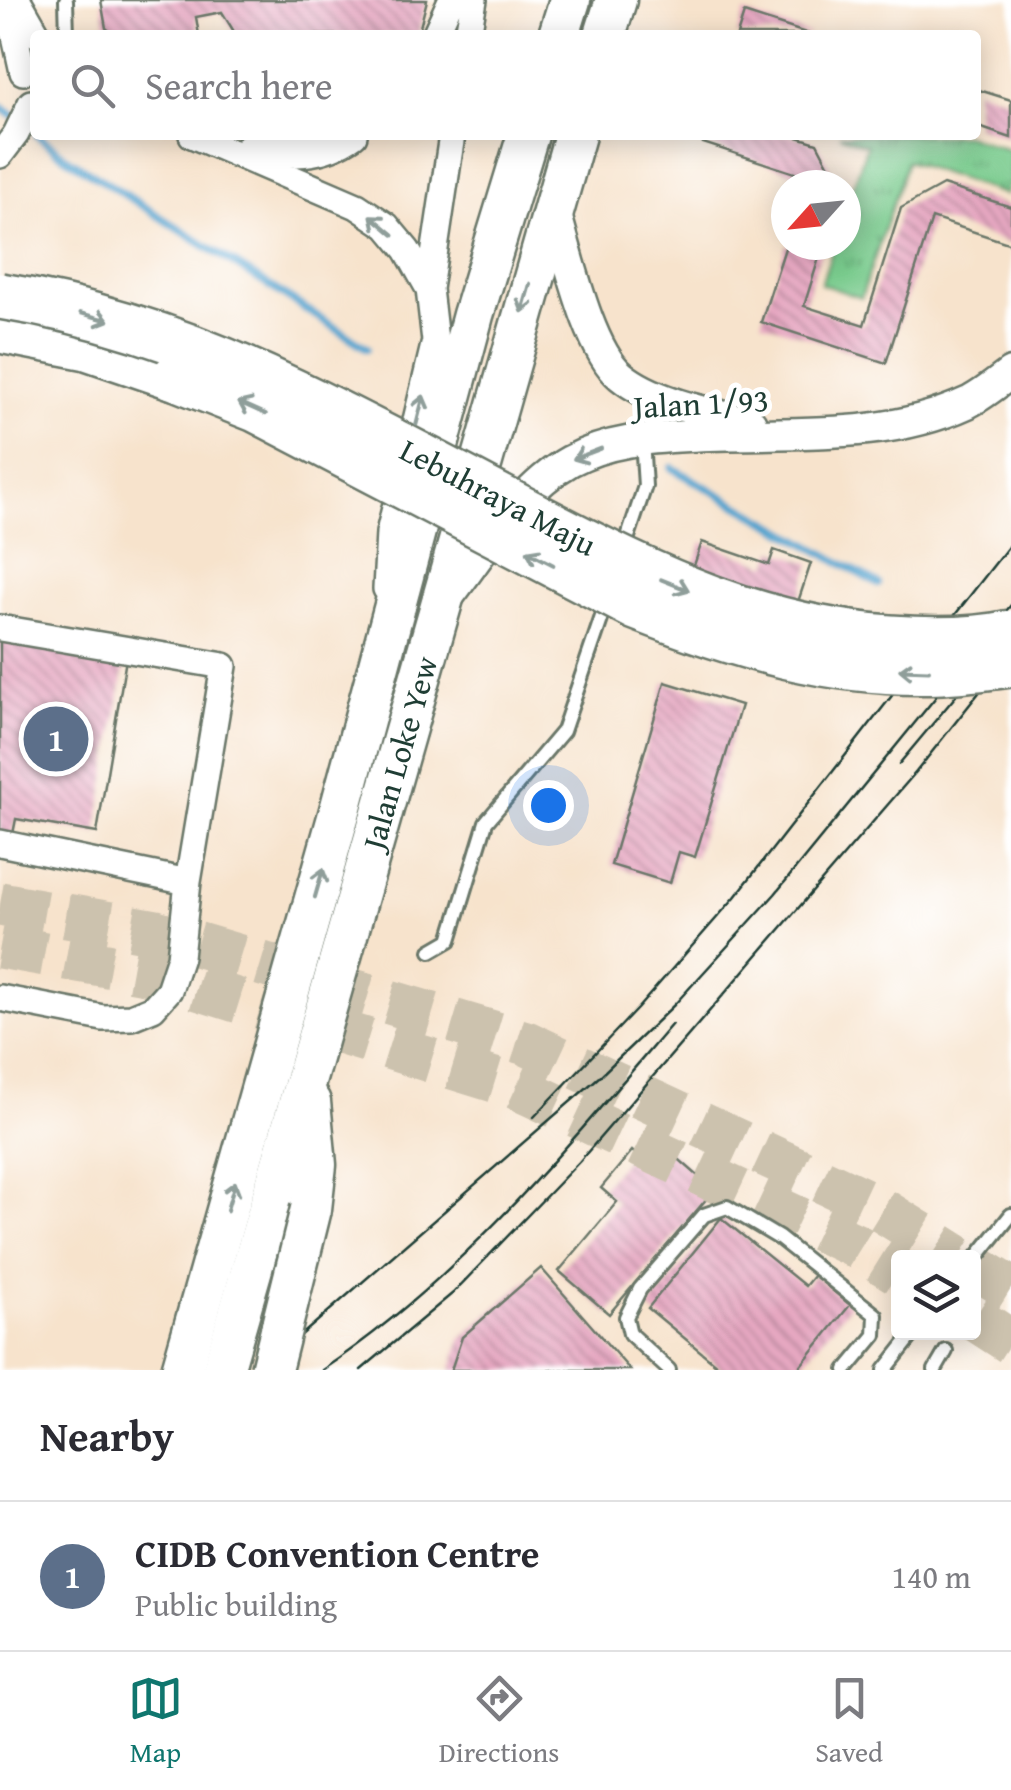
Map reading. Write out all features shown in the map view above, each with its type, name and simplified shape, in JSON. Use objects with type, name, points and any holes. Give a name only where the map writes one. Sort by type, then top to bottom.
[{"type":"highway","points":[[561,30],[570,0]]},
{"type":"highway","points":[[607,30],[616,0]]},
{"type":"highway","name":"Jalan Loke Yew","points":[[182,1370],[473,314],[526,140]]},
{"type":"highway","name":"Jalan Loke Yew","points":[[223,1370],[573,140]]},
{"type":"highway","name":"Lebuhraya Maju","points":[[0,296],[44,303],[190,346],[293,391],[646,573],[710,600],[843,635],[922,640],[1011,633]]},
{"type":"highway","name":"Lebuhraya Maju","points":[[0,330],[87,347],[256,409],[636,607],[742,646],[862,669],[941,672],[1011,664]]},
{"type":"highway","points":[[271,1370],[311,1209],[316,1165],[307,1078]]},
{"type":"street","points":[[7,0],[29,65],[22,89],[30,112]]},
{"type":"street","points":[[18,0],[35,30]]},
{"type":"street","points":[[436,30],[451,0]]},
{"type":"street","points":[[469,30],[474,0]]},
{"type":"street","points":[[0,154],[30,116]]},
{"type":"street","points":[[0,175],[30,117]]},
{"type":"street","points":[[211,142],[284,156],[318,153],[346,140]]},
{"type":"street","points":[[384,644],[389,533],[435,340],[429,289],[451,140]]},
{"type":"street","points":[[211,142],[357,206],[388,226],[429,289]]},
{"type":"street","name":"Jalan 1/93","points":[[553,205],[598,345],[619,375],[650,393],[798,434]]},
{"type":"street","name":"Jalan 1/93","points":[[439,609],[530,492],[569,462],[611,445],[642,438],[748,432],[798,434],[908,424],[969,402],[1011,373]]},
{"type":"street","points":[[0,628],[224,666],[188,882],[180,957],[170,990],[152,1008],[130,1017],[103,1018],[0,998]]},
{"type":"street","points":[[0,844],[188,882]]},
{"type":"lane","points":[[66,0],[68,30]]},
{"type":"lane","points":[[431,951],[450,940],[486,822],[563,731],[645,486],[642,438]]},
{"type":"lane","points":[[668,1370],[630,1334],[626,1317],[640,1290],[704,1215],[727,1207],[779,1238],[876,1316],[875,1335],[846,1370]]},
{"type":"lane","points":[[981,1252],[1011,1215]]},
{"type":"lane","points":[[885,1370],[909,1340]]},
{"type":"lane","points":[[934,1370],[946,1352]]},
{"type":"green space","points":[[853,140],[979,140],[1011,151],[1011,178],[1006,195],[907,161],[861,298],[821,284],[829,260],[861,260],[859,170],[867,145]]},
{"type":"building","points":[[101,0],[427,0],[419,30],[233,30],[222,12],[196,17],[198,30],[106,28]]},
{"type":"building","points":[[744,13],[797,30],[739,30]]},
{"type":"building","points":[[981,91],[1011,100],[1011,138],[981,128]]},
{"type":"building","points":[[704,140],[807,140],[817,143],[831,170],[786,170],[703,143]]},
{"type":"building","points":[[943,185],[1011,207],[1011,244],[932,218],[886,363],[761,322],[781,260],[818,260],[804,306],[864,325],[901,208]]},
{"type":"building","points":[[702,542],[769,565],[774,550],[811,563],[793,617],[689,580]]},
{"type":"building","points":[[0,637],[126,659],[97,833],[16,819],[12,839],[0,837]]},
{"type":"building","points":[[665,682],[741,705],[695,857],[679,852],[670,883],[611,865]]},
{"type":"building","points":[[665,1147],[714,1190],[609,1314],[559,1271],[617,1202],[601,1188],[632,1151],[649,1165]]},
{"type":"building","points":[[721,1218],[805,1286],[814,1275],[850,1305],[797,1370],[723,1370],[648,1308]]},
{"type":"building","points":[[541,1268],[630,1370],[451,1370],[462,1337]]},
{"type":"waterway","points":[[0,106],[16,118]]},
{"type":"waterway","points":[[44,140],[367,348]]},
{"type":"waterway","points":[[672,468],[878,584]]},
{"type":"tunnel","points":[[0,904],[156,932],[526,1043],[872,1204],[946,1250]]},
{"type":"tunnel","points":[[0,946],[146,972],[514,1086],[856,1246],[891,1268]]},
{"type":"tunnel","points":[[981,1270],[1011,1289]]},
{"type":"tunnel","points":[[981,1323],[1011,1342]]},
{"type":"tram line","points":[[534,1117],[637,1009],[735,897],[1011,543]]},
{"type":"tram line","points":[[261,1370],[599,1077],[674,1005],[775,894],[1011,605]]},
{"type":"tram line","points":[[899,764],[1011,630]]},
{"type":"tram line","points":[[361,1370],[453,1293],[579,1162],[916,772],[1005,660]]},
{"type":"tram line","points":[[322,1370],[420,1295],[465,1253],[551,1164],[672,1024]]},
{"type":"place","name":"CIDB Convention Centre","points":[[56,739]]}]
